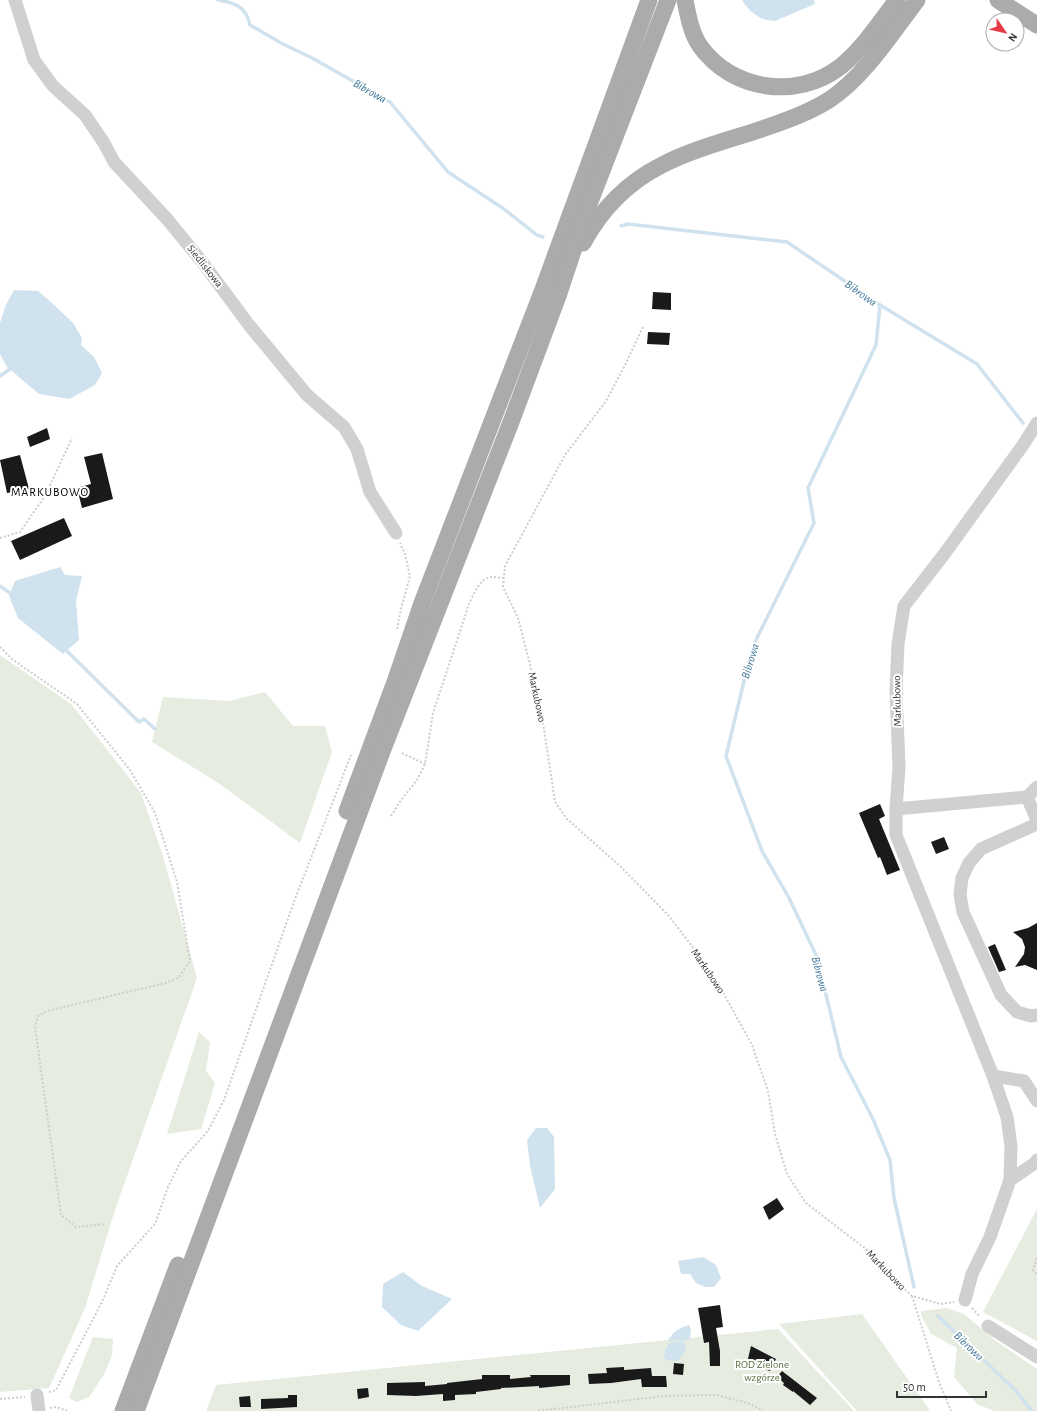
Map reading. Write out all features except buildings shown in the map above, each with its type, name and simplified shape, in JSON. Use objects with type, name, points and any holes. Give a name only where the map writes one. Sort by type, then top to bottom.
[{"type":"main road","points":[[124,1411],[395,682],[422,603],[542,292],[649,0]]},
{"type":"main road","points":[[136,1411],[394,721],[511,422],[558,296],[586,212],[668,0]]},
{"type":"main road","points":[[685,0],[690,22],[700,45],[715,62],[728,73],[747,82],[768,86],[792,87],[817,80],[840,67],[860,48],[897,0]]},
{"type":"main road","points":[[558,296],[591,230],[612,203],[629,187],[640,178],[663,165],[684,156],[798,117],[830,100],[875,57],[917,0]]},
{"type":"main road","points":[[998,0],[1037,25]]},
{"type":"street","name":"Siedliskowa","points":[[15,0],[34,60],[53,86],[85,115],[104,143],[114,162],[167,219],[203,263],[249,326],[307,395],[344,427],[357,449],[370,492],[396,533]]},
{"type":"street","name":"Markubowo","points":[[965,1300],[972,1274],[990,1237],[1010,1180],[1011,1146],[1008,1125],[993,1076],[896,835],[899,767],[896,690],[898,644],[904,606],[945,553],[1023,445],[1037,423]]},
{"type":"street","points":[[896,809],[1027,797],[1037,787]]},
{"type":"street","points":[[1027,797],[1037,820]]},
{"type":"street","points":[[1037,824],[981,849],[969,863],[962,878],[960,894],[963,912],[1002,995],[1017,1012],[1031,1016],[1037,1015]]},
{"type":"street","points":[[993,1076],[1024,1081],[1037,1101]]},
{"type":"street","points":[[1010,1180],[1035,1163],[1037,1160]]},
{"type":"street","points":[[988,1326],[1037,1357]]},
{"type":"street","points":[[37,1395],[39,1411]]},
{"type":"path","points":[[391,816],[401,800],[417,780],[425,764],[433,714],[469,604],[483,581],[489,577],[504,578],[505,566],[565,455],[606,401],[626,364],[643,327]]},
{"type":"path","points":[[0,538],[20,532],[45,496],[72,438]]},
{"type":"path","points":[[396,533],[406,554],[410,576],[396,634]]},
{"type":"path","name":"Markubowo","points":[[504,578],[503,587],[518,618],[529,660],[544,729],[555,802],[567,819],[620,866],[669,916],[713,974],[752,1045],[768,1090],[775,1134],[787,1174],[806,1203],[875,1256],[894,1279],[912,1296],[941,1304],[965,1300]]},
{"type":"path","points":[[0,647],[13,660],[77,704],[130,770],[155,813],[177,882],[190,961],[179,977],[166,983],[47,1011],[38,1016],[35,1027],[61,1215],[76,1226],[106,1224]]},
{"type":"path","points":[[0,1399],[37,1395],[56,1390],[102,1302],[117,1266],[155,1224],[168,1187],[181,1161],[208,1131],[224,1100],[295,899],[352,752]]},
{"type":"path","points":[[402,753],[425,764]]},
{"type":"path","points":[[1037,1258],[1033,1270],[1037,1274]]},
{"type":"path","points":[[912,1296],[939,1382],[952,1411]]},
{"type":"path","points":[[965,1300],[988,1326]]},
{"type":"path","points":[[538,1411],[663,1396],[716,1395],[748,1403],[763,1411]]},
{"type":"path","points":[[39,1411],[56,1407],[68,1411]]},
{"type":"green space","points":[[0,655],[71,704],[141,793],[163,856],[197,978],[115,1210],[85,1308],[49,1388],[0,1392]]},
{"type":"green space","points":[[265,692],[293,726],[325,726],[332,752],[300,843],[220,784],[152,742],[163,697],[230,701]]},
{"type":"green space","points":[[199,1032],[210,1042],[206,1071],[215,1083],[201,1129],[167,1134]]},
{"type":"green space","points":[[1037,1209],[1037,1341],[983,1312]]},
{"type":"green space","points":[[947,1308],[964,1314],[996,1341],[1037,1369],[1037,1411],[994,1411],[977,1404],[954,1377],[957,1348],[931,1334],[921,1315],[921,1311]]},
{"type":"green space","points":[[862,1314],[930,1411],[857,1411],[779,1324]]},
{"type":"green space","name":"ROD Zielone wzgórze","points":[[778,1329],[854,1411],[206,1411],[216,1385]]},
{"type":"green space","points":[[93,1337],[113,1339],[112,1355],[105,1373],[89,1397],[77,1402],[69,1398]]},
{"type":"water","points":[[742,0],[814,0],[815,4],[775,21],[770,21],[760,18],[752,12]]},
{"type":"water","points":[[14,290],[38,291],[73,323],[82,338],[81,345],[94,357],[102,373],[95,385],[69,399],[39,394],[7,367],[0,354],[0,323],[6,305]]},
{"type":"water","points":[[60,567],[65,575],[82,576],[76,601],[79,640],[63,654],[18,618],[9,596],[15,581]]},
{"type":"water","points":[[536,1128],[547,1128],[554,1137],[555,1189],[540,1208],[530,1166],[527,1140]]},
{"type":"water","points":[[703,1257],[716,1265],[721,1278],[714,1287],[705,1287],[696,1283],[690,1274],[681,1274],[678,1261]]},
{"type":"water","points":[[403,1272],[422,1286],[452,1299],[418,1331],[401,1325],[382,1307],[383,1284]]},
{"type":"water","points":[[689,1325],[691,1329],[690,1338],[687,1340],[668,1341],[676,1331]]},
{"type":"water","points":[[684,1341],[686,1349],[678,1361],[667,1360],[664,1357],[669,1343]]},
{"type":"waterway","name":"Bibrowa","points":[[218,0],[230,2],[239,6],[246,14],[250,25],[390,102],[448,172],[504,209],[537,235],[543,237]]},
{"type":"waterway","name":"Bibrowa","points":[[621,226],[628,224],[787,242],[880,305],[977,364],[1023,423]]},
{"type":"waterway","name":"Bibrowa","points":[[880,305],[876,345],[808,488],[814,523],[752,648],[726,756],[762,851],[789,898],[817,957],[841,1057],[873,1119],[890,1160],[894,1198],[914,1287]]},
{"type":"waterway","points":[[0,376],[10,369]]},
{"type":"waterway","points":[[0,586],[10,593]]},
{"type":"waterway","points":[[67,651],[139,722],[144,719],[155,729]]},
{"type":"waterway","name":"Bibrowa","points":[[938,1316],[1016,1391],[1032,1411]]},
{"type":"district","name":"MARKUBOWO","points":[[50,492]]}]
